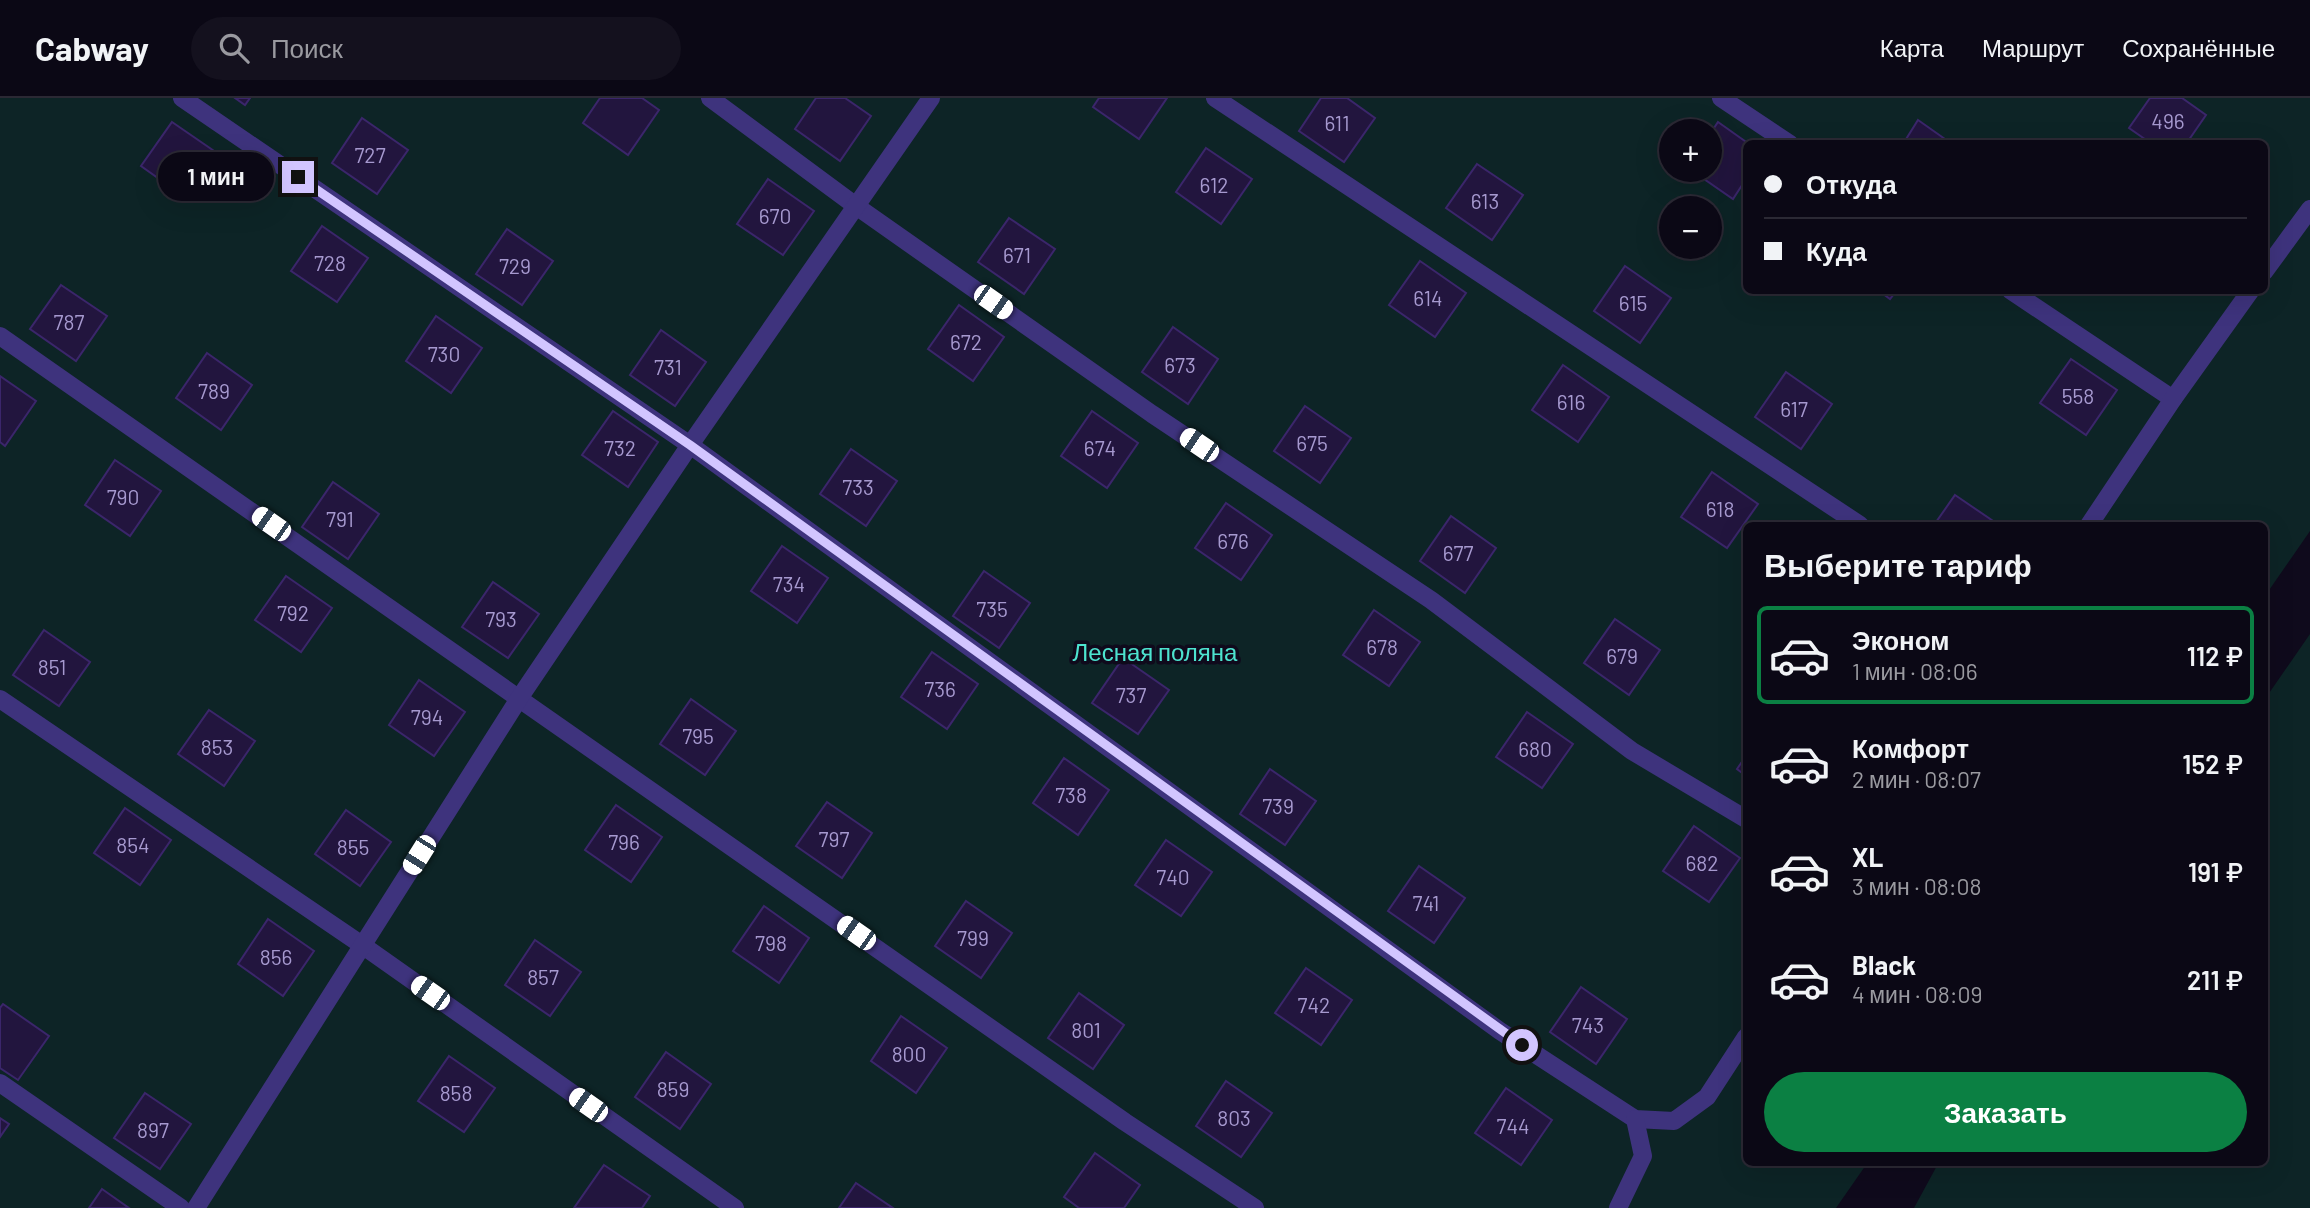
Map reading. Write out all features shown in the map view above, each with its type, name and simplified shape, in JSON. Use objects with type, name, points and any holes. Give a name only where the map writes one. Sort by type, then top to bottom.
[{"type":"street","points":[[182,98],[690,445],[1500,1031],[1635,1119],[1674,1121],[1707,1097],[1743,1042]]},
{"type":"street","points":[[710,98],[856,206],[1152,414],[1431,600],[1632,751],[1743,817]]},
{"type":"street","points":[[196,1208],[520,697],[690,445],[931,98]]},
{"type":"street","points":[[1215,98],[1855,522]]},
{"type":"street","points":[[1721,98],[1784,140]]},
{"type":"street","points":[[2268,267],[2310,209]]},
{"type":"street","points":[[2016,294],[2173,400]]},
{"type":"street","points":[[2091,522],[2248,294]]},
{"type":"street","points":[[0,336],[1125,1122],[1255,1208]]},
{"type":"street","points":[[0,699],[362,946],[735,1208]]},
{"type":"street","points":[[0,1083],[181,1208]]},
{"type":"street","points":[[1618,1208],[1643,1156],[1635,1119]]},
{"type":"green space","name":"Лесная поляна","points":[[0,98],[2310,98],[2310,531],[2268,592],[2268,522],[1743,522],[1743,1166],[1865,1166],[1836,1208],[0,1208]]},
{"type":"green space","points":[[2310,634],[2310,1208],[1914,1208],[1937,1166],[2268,1166],[2268,695]]},
{"type":"building","points":[[235,98],[250,98],[245,105]]},
{"type":"building","points":[[600,98],[642,98],[659,110],[628,155],[583,123]]},
{"type":"building","points":[[816,98],[845,98],[871,116],[840,161],[795,129]]},
{"type":"building","points":[[1099,98],[1167,98],[1139,139],[1093,107]]},
{"type":"building","points":[[1321,98],[1347,98],[1375,118],[1344,162],[1299,131]]},
{"type":"building","points":[[2150,98],[2182,98],[2206,115],[2189,140],[2146,140],[2129,128]]},
{"type":"building","points":[[362,118],[408,150],[377,194],[332,163]]},
{"type":"building","points":[[1918,120],[1946,140],[1906,140]]},
{"type":"building","points":[[172,122],[217,153],[186,198],[141,166]]},
{"type":"building","points":[[1722,125],[1743,140],[1743,184],[1733,199],[1708,182],[1722,182]]},
{"type":"building","points":[[1206,148],[1252,179],[1221,224],[1176,192]]},
{"type":"building","points":[[1477,164],[1523,195],[1492,240],[1446,208]]},
{"type":"building","points":[[768,179],[814,211],[783,255],[737,224]]},
{"type":"building","points":[[1009,218],[1055,249],[1024,294],[978,262]]},
{"type":"building","points":[[322,226],[368,258],[337,302],[291,271]]},
{"type":"building","points":[[507,229],[553,261],[522,305],[476,274]]},
{"type":"building","points":[[1420,261],[1466,293],[1435,337],[1389,305]]},
{"type":"building","points":[[1625,266],[1671,298],[1640,343],[1594,311]]},
{"type":"building","points":[[61,285],[107,316],[76,361],[30,329]]},
{"type":"building","points":[[959,305],[1004,337],[973,381],[928,349]]},
{"type":"building","points":[[436,316],[482,348],[451,393],[406,361]]},
{"type":"building","points":[[1173,327],[1218,359],[1188,404],[1142,372]]},
{"type":"building","points":[[661,330],[706,362],[675,406],[630,375]]},
{"type":"building","points":[[207,353],[252,385],[221,430],[176,398]]},
{"type":"building","points":[[2071,359],[2117,390],[2086,435],[2040,403]]},
{"type":"building","points":[[1563,365],[1609,397],[1578,442],[1532,410]]},
{"type":"building","points":[[1786,372],[1832,404],[1801,449],[1755,417]]},
{"type":"building","points":[[0,376],[36,401],[5,446],[0,442]]},
{"type":"building","points":[[1305,406],[1351,438],[1320,483],[1274,451]]},
{"type":"building","points":[[613,411],[658,442],[628,487],[582,455]]},
{"type":"building","points":[[1092,411],[1138,443],[1107,488],[1061,456]]},
{"type":"building","points":[[851,449],[897,481],[866,526],[820,494]]},
{"type":"building","points":[[115,460],[161,491],[130,536],[85,505]]},
{"type":"building","points":[[1712,472],[1758,504],[1727,548],[1681,517]]},
{"type":"building","points":[[333,482],[379,514],[348,559],[302,527]]},
{"type":"building","points":[[1955,495],[1995,522],[1936,522]]},
{"type":"building","points":[[1226,503],[1272,535],[1241,580],[1195,548]]},
{"type":"building","points":[[1451,516],[1496,548],[1465,593],[1420,561]]},
{"type":"building","points":[[782,546],[828,578],[797,623],[751,591]]},
{"type":"building","points":[[984,571],[1030,603],[999,648],[953,616]]},
{"type":"building","points":[[286,576],[332,608],[301,652],[255,620]]},
{"type":"building","points":[[493,582],[539,614],[508,658],[462,627]]},
{"type":"building","points":[[1374,610],[1420,642],[1389,686],[1343,655]]},
{"type":"building","points":[[1615,619],[1660,650],[1629,695],[1584,663]]},
{"type":"building","points":[[44,630],[90,662],[59,706],[13,675]]},
{"type":"building","points":[[932,652],[978,684],[947,729],[901,697]]},
{"type":"building","points":[[1123,658],[1169,690],[1138,734],[1092,703]]},
{"type":"building","points":[[419,680],[465,712],[434,756],[389,725]]},
{"type":"building","points":[[691,699],[736,731],[705,775],[660,744]]},
{"type":"building","points":[[209,710],[255,741],[224,786],[178,754]]},
{"type":"building","points":[[1527,712],[1573,744],[1542,788],[1496,757]]},
{"type":"building","points":[[1064,758],[1109,790],[1078,835],[1033,803]]},
{"type":"building","points":[[1743,760],[1743,774],[1737,769]]},
{"type":"building","points":[[1270,769],[1316,801],[1285,845],[1240,814]]},
{"type":"building","points":[[827,802],[872,833],[842,878],[796,846]]},
{"type":"building","points":[[616,805],[662,837],[631,882],[585,850]]},
{"type":"building","points":[[125,808],[171,840],[140,885],[94,853]]},
{"type":"building","points":[[346,810],[391,842],[360,886],[315,854]]},
{"type":"building","points":[[1694,826],[1740,858],[1709,902],[1663,871]]},
{"type":"building","points":[[1166,840],[1212,872],[1181,916],[1135,885]]},
{"type":"building","points":[[1419,866],[1465,898],[1434,943],[1388,911]]},
{"type":"building","points":[[966,901],[1012,933],[981,978],[935,946]]},
{"type":"building","points":[[764,906],[809,938],[779,983],[733,951]]},
{"type":"building","points":[[268,919],[314,951],[283,996],[238,964]]},
{"type":"building","points":[[535,940],[581,972],[550,1016],[505,985]]},
{"type":"building","points":[[1306,968],[1352,1000],[1321,1045],[1275,1013]]},
{"type":"building","points":[[1581,987],[1627,1019],[1596,1064],[1550,1032]]},
{"type":"building","points":[[1079,993],[1124,1025],[1093,1069],[1048,1038]]},
{"type":"building","points":[[3,1004],[49,1036],[18,1080],[0,1068],[0,1008]]},
{"type":"building","points":[[901,1016],[947,1048],[916,1093],[871,1061]]},
{"type":"building","points":[[666,1052],[711,1084],[680,1129],[635,1097]]},
{"type":"building","points":[[449,1056],[495,1088],[464,1132],[418,1101]]},
{"type":"building","points":[[1226,1081],[1272,1113],[1241,1157],[1196,1126]]},
{"type":"building","points":[[1506,1088],[1552,1120],[1521,1165],[1475,1133]]},
{"type":"building","points":[[145,1093],[191,1124],[160,1169],[114,1138]]},
{"type":"building","points":[[0,1118],[9,1124],[0,1137]]},
{"type":"building","points":[[1095,1153],[1140,1185],[1124,1208],[1079,1208],[1064,1197]]},
{"type":"building","points":[[604,1165],[650,1196],[642,1208],[574,1208]]},
{"type":"building","points":[[856,1183],[893,1208],[839,1208]]},
{"type":"building","points":[[102,1189],[129,1208],[89,1208]]},
{"type":"route","points":[[298,177],[690,445],[1522,1045]]}]
